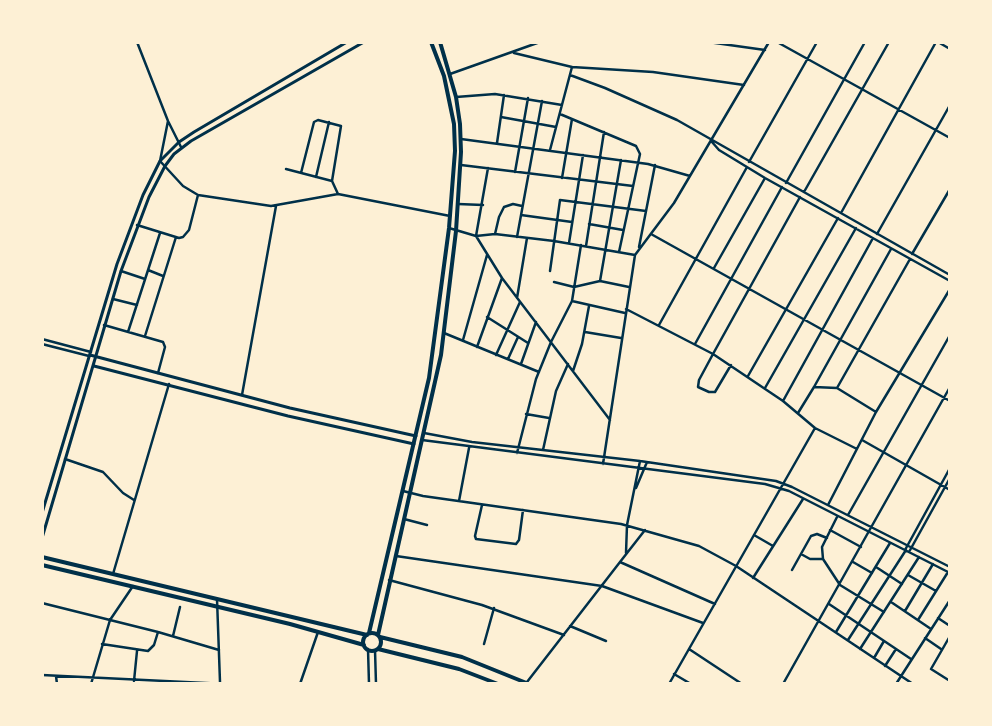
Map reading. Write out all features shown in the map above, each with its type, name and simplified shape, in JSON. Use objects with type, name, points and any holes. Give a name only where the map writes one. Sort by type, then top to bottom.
[{"type":"highway","points":[[364,645],[403,492],[429,378],[449,228],[455,151],[454,124],[444,76],[431,42]]},
{"type":"highway","points":[[376,649],[381,643],[379,636],[389,580],[436,380],[444,333],[456,231],[461,139],[456,97],[440,43]]},
{"type":"highway","points":[[429,378],[436,380]]},
{"type":"highway","points":[[42,557],[291,618],[379,636],[462,657],[528,683]]},
{"type":"highway","points":[[42,565],[290,624],[364,645],[368,649],[376,649],[459,669],[498,684]]},
{"type":"highway","points":[[290,624],[291,618]]},
{"type":"highway","points":[[300,627],[301,620]]},
{"type":"street","points":[[137,42],[168,121],[182,148]]},
{"type":"street","points":[[160,161],[179,142],[218,116],[347,42]]},
{"type":"street","points":[[42,538],[86,394],[112,298],[137,225],[165,166],[182,148],[222,123],[364,42]]},
{"type":"street","points":[[450,74],[514,53],[530,44],[540,42]]},
{"type":"street","points":[[708,42],[765,50]]},
{"type":"street","points":[[603,464],[635,255],[674,203],[769,42]]},
{"type":"street","points":[[777,42],[950,138]]},
{"type":"street","points":[[749,162],[817,42]]},
{"type":"street","points":[[786,183],[865,42]]},
{"type":"street","points":[[804,192],[889,42]]},
{"type":"street","points":[[841,213],[937,42],[950,49]]},
{"type":"street","points":[[514,53],[572,67],[654,72],[745,85]]},
{"type":"street","points":[[314,60],[318,69]]},
{"type":"street","points":[[550,150],[572,67]]},
{"type":"street","points":[[570,75],[652,109],[950,274]]},
{"type":"street","points":[[456,97],[486,94],[504,95],[562,105]]},
{"type":"street","points":[[497,143],[504,95]]},
{"type":"street","points":[[515,172],[528,98]]},
{"type":"street","points":[[244,101],[248,108]]},
{"type":"street","points":[[517,237],[542,101]]},
{"type":"street","points":[[877,234],[950,105]]},
{"type":"street","points":[[560,114],[637,148],[640,154],[618,252]]},
{"type":"street","points":[[218,116],[222,123]]},
{"type":"street","points":[[501,117],[557,127]]},
{"type":"street","points":[[562,178],[572,119]]},
{"type":"street","points":[[301,173],[312,123],[316,120],[340,125],[343,128],[332,181],[333,188],[338,194]]},
{"type":"street","points":[[42,513],[127,235],[143,194],[160,161],[168,121]]},
{"type":"street","points":[[316,177],[328,122]]},
{"type":"street","points":[[586,246],[604,132]]},
{"type":"street","points":[[461,139],[638,162],[656,165],[690,176]]},
{"type":"street","points":[[711,141],[719,150],[765,178],[950,281]]},
{"type":"street","points":[[569,243],[583,155]]},
{"type":"street","points":[[600,281],[621,160]]},
{"type":"street","points":[[160,161],[183,186],[198,195],[258,205],[276,206],[338,194],[450,216]]},
{"type":"street","points":[[460,165],[633,186]]},
{"type":"street","points":[[639,248],[656,165]]},
{"type":"street","points":[[659,325],[747,166]]},
{"type":"street","points":[[488,168],[483,205],[476,236],[502,278],[610,420]]},
{"type":"street","points":[[286,170],[332,181]]},
{"type":"street","points":[[714,268],[765,178]]},
{"type":"street","points":[[695,344],[782,187]]},
{"type":"street","points":[[912,254],[950,189]]},
{"type":"street","points":[[137,225],[160,233],[183,237],[187,234],[198,195]]},
{"type":"street","points":[[731,365],[715,392],[700,389],[698,385],[699,380],[800,196]]},
{"type":"street","points":[[550,271],[560,200],[646,211]]},
{"type":"street","points":[[815,205],[818,200]]},
{"type":"street","points":[[458,204],[483,205]]},
{"type":"street","points":[[496,234],[499,218],[504,208],[513,204],[522,206]]},
{"type":"street","points":[[242,395],[276,206]]},
{"type":"street","points":[[521,215],[572,222]]},
{"type":"street","points":[[748,376],[838,218]]},
{"type":"street","points":[[589,224],[623,230]]},
{"type":"street","points":[[449,228],[476,236],[496,234],[569,243],[635,255]]},
{"type":"street","points":[[765,388],[856,228]]},
{"type":"street","points":[[128,332],[160,233]]},
{"type":"street","points":[[651,234],[950,401]]},
{"type":"street","points":[[145,336],[176,237]]},
{"type":"street","points":[[517,298],[527,238]]},
{"type":"street","points":[[783,401],[873,238]]},
{"type":"street","points":[[517,453],[538,372],[572,301],[581,245]]},
{"type":"street","points":[[798,413],[891,249]]},
{"type":"street","points":[[463,341],[486,255]]},
{"type":"street","points":[[837,388],[910,259]]},
{"type":"street","points":[[928,269],[930,264]]},
{"type":"street","points":[[148,270],[164,276]]},
{"type":"street","points":[[121,271],[145,279]]},
{"type":"street","points":[[476,347],[502,278]]},
{"type":"street","points":[[554,282],[574,287],[600,281],[629,287]]},
{"type":"street","points":[[828,505],[876,412],[950,289]]},
{"type":"street","points":[[112,298],[137,306]]},
{"type":"street","points":[[572,301],[625,313]]},
{"type":"street","points":[[496,355],[520,302]]},
{"type":"street","points":[[573,371],[585,332],[589,306]]},
{"type":"street","points":[[626,308],[713,354],[783,401],[815,428],[857,449]]},
{"type":"street","points":[[487,317],[528,343]]},
{"type":"street","points":[[521,364],[536,322]]},
{"type":"street","points":[[104,325],[145,336],[164,344],[158,373]]},
{"type":"street","points":[[585,332],[621,338]]},
{"type":"street","points":[[444,333],[538,372]]},
{"type":"street","points":[[848,515],[950,335]]},
{"type":"street","points":[[508,360],[518,337]]},
{"type":"street","points":[[42,339],[120,364],[290,408],[416,436]]},
{"type":"street","points":[[42,344],[90,355]]},
{"type":"street","points":[[61,349],[62,344]]},
{"type":"street","points":[[118,372],[120,364]]},
{"type":"street","points":[[543,450],[556,390],[568,364]]},
{"type":"street","points":[[94,366],[288,416],[414,444]]},
{"type":"street","points":[[113,574],[169,384]]},
{"type":"street","points":[[196,392],[199,384]]},
{"type":"street","points":[[814,387],[837,388],[876,412]]},
{"type":"street","points":[[783,684],[950,387]]},
{"type":"street","points":[[79,392],[86,394]]},
{"type":"street","points":[[288,416],[290,408]]},
{"type":"street","points":[[526,414],[550,418]]},
{"type":"street","points":[[669,684],[815,428]]},
{"type":"street","points":[[424,433],[440,437],[640,461],[784,482],[948,567],[950,562]]},
{"type":"street","points":[[439,443],[440,437]]},
{"type":"street","points":[[422,440],[469,448],[756,482],[781,488],[949,572],[918,620]]},
{"type":"street","points":[[862,440],[950,490]]},
{"type":"street","points":[[460,501],[469,448]]},
{"type":"street","points":[[65,459],[103,472],[122,493],[134,500]]},
{"type":"street","points":[[626,553],[627,525],[640,461]]},
{"type":"street","points":[[635,489],[647,462]]},
{"type":"street","points":[[848,640],[906,550],[950,468]]},
{"type":"street","points":[[906,550],[911,547],[950,478]]},
{"type":"street","points":[[403,492],[627,525],[699,546],[736,566],[912,684]]},
{"type":"street","points":[[754,578],[803,499]]},
{"type":"street","points":[[482,505],[475,536],[476,539],[516,544],[519,540],[522,510]]},
{"type":"street","points":[[837,517],[821,551],[823,559],[840,585],[884,612]]},
{"type":"street","points":[[404,519],[427,524]]},
{"type":"street","points":[[528,683],[645,530]]},
{"type":"street","points":[[830,530],[861,547]]},
{"type":"street","points":[[792,570],[813,535],[819,534],[827,538]]},
{"type":"street","points":[[754,535],[773,546]]},
{"type":"street","points":[[836,632],[890,543]]},
{"type":"street","points":[[801,554],[810,559],[823,559]]},
{"type":"street","points":[[395,556],[602,586],[703,623]]},
{"type":"street","points":[[860,649],[919,557]]},
{"type":"street","points":[[620,562],[714,604]]},
{"type":"street","points":[[853,562],[872,573]]},
{"type":"street","points":[[905,611],[933,564]]},
{"type":"street","points":[[876,567],[902,584]]},
{"type":"street","points":[[908,575],[936,591]]},
{"type":"street","points":[[389,580],[494,608],[564,635]]},
{"type":"street","points":[[89,684],[110,620],[133,586]]},
{"type":"street","points":[[217,599],[220,683]]},
{"type":"street","points":[[896,684],[950,600]]},
{"type":"street","points":[[890,601],[931,629]]},
{"type":"street","points":[[42,603],[158,632],[219,650]]},
{"type":"street","points":[[829,604],[911,659]]},
{"type":"street","points":[[173,636],[180,607]]},
{"type":"street","points":[[484,644],[494,608]]},
{"type":"street","points":[[938,618],[950,626]]},
{"type":"street","points":[[570,626],[606,641]]},
{"type":"street","points":[[102,644],[137,651],[151,649],[158,632]]},
{"type":"street","points":[[300,684],[318,632]]},
{"type":"street","points":[[950,636],[931,669],[950,681]]},
{"type":"street","points":[[925,638],[941,649]]},
{"type":"street","points":[[874,658],[884,641]]},
{"type":"street","points":[[368,649],[369,684]]},
{"type":"street","points":[[376,649],[376,684]]},
{"type":"street","points":[[689,649],[742,684]]},
{"type":"street","points":[[885,666],[896,649]]},
{"type":"street","points":[[134,680],[137,651]]},
{"type":"street","points":[[674,674],[691,684]]},
{"type":"street","points":[[42,675],[111,682],[134,680],[226,684]]},
{"type":"street","points":[[56,676],[57,684]]}]
